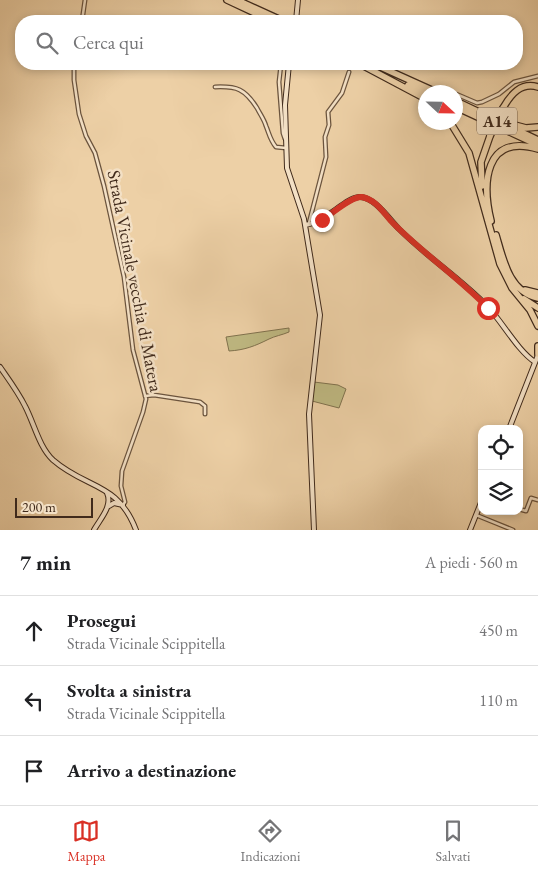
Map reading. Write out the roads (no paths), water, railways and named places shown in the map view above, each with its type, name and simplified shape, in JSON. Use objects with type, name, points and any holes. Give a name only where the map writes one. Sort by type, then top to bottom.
[{"type":"highway","points":[[227,0],[259,15]]},
{"type":"highway","points":[[237,0],[270,15]]},
{"type":"highway","points":[[372,70],[418,95]]},
{"type":"highway","points":[[374,70],[418,89]]},
{"type":"highway","points":[[387,70],[420,85]]},
{"type":"highway","points":[[538,87],[527,86],[517,90],[503,108],[481,162],[480,180],[500,264],[509,283],[534,316],[538,326]]},
{"type":"highway","points":[[463,106],[514,126],[526,128],[538,126]]},
{"type":"highway","name":"A14","points":[[463,107],[538,140]]},
{"type":"highway","name":"A14","points":[[463,107],[538,145]]},
{"type":"highway","points":[[455,130],[469,154],[489,220],[508,273],[515,285],[525,294],[538,298]]},
{"type":"highway","points":[[489,220],[487,178],[488,168],[494,158],[511,147],[538,149]]},
{"type":"highway","points":[[515,285],[527,291],[538,293]]},
{"type":"highway","points":[[518,295],[538,308]]},
{"type":"highway","points":[[538,346],[538,356]]},
{"type":"street","points":[[83,15],[85,0]]},
{"type":"street","points":[[297,15],[298,0]]},
{"type":"street","name":"Strada Vicinale vecchia di Matera","points":[[74,70],[79,114],[86,136],[95,153],[124,277],[133,350],[145,396],[145,407],[122,471],[121,486],[125,502],[123,505],[136,530]]},
{"type":"street","points":[[280,70],[279,82],[283,133],[286,143]]},
{"type":"street","points":[[288,70],[285,105],[288,171],[307,225],[320,318],[310,406],[314,530]]},
{"type":"street","points":[[307,225],[326,157],[325,137],[329,124],[328,112],[342,92],[349,72]]},
{"type":"street","points":[[463,97],[477,103],[482,102],[499,94],[514,82],[538,76]]},
{"type":"street","points":[[214,87],[226,87],[244,91],[266,124],[272,143],[276,147],[286,148]]},
{"type":"street","points":[[307,225],[326,218],[357,197],[377,204],[405,235],[482,302],[535,363]]},
{"type":"street","points":[[511,425],[538,356]]},
{"type":"street","points":[[0,367],[22,400],[49,456],[61,466],[116,497],[123,505]]},
{"type":"street","points":[[531,372],[538,369]]},
{"type":"street","points":[[145,396],[154,395],[200,402],[204,404],[205,414]]},
{"type":"street","points":[[106,491],[109,505]]},
{"type":"street","points":[[94,530],[111,499],[116,497]]},
{"type":"street","points":[[523,510],[526,511],[531,498],[538,500]]},
{"type":"street","points":[[109,505],[123,505]]},
{"type":"street","points":[[470,530],[478,510]]},
{"type":"street","points":[[476,515],[513,530]]}]
